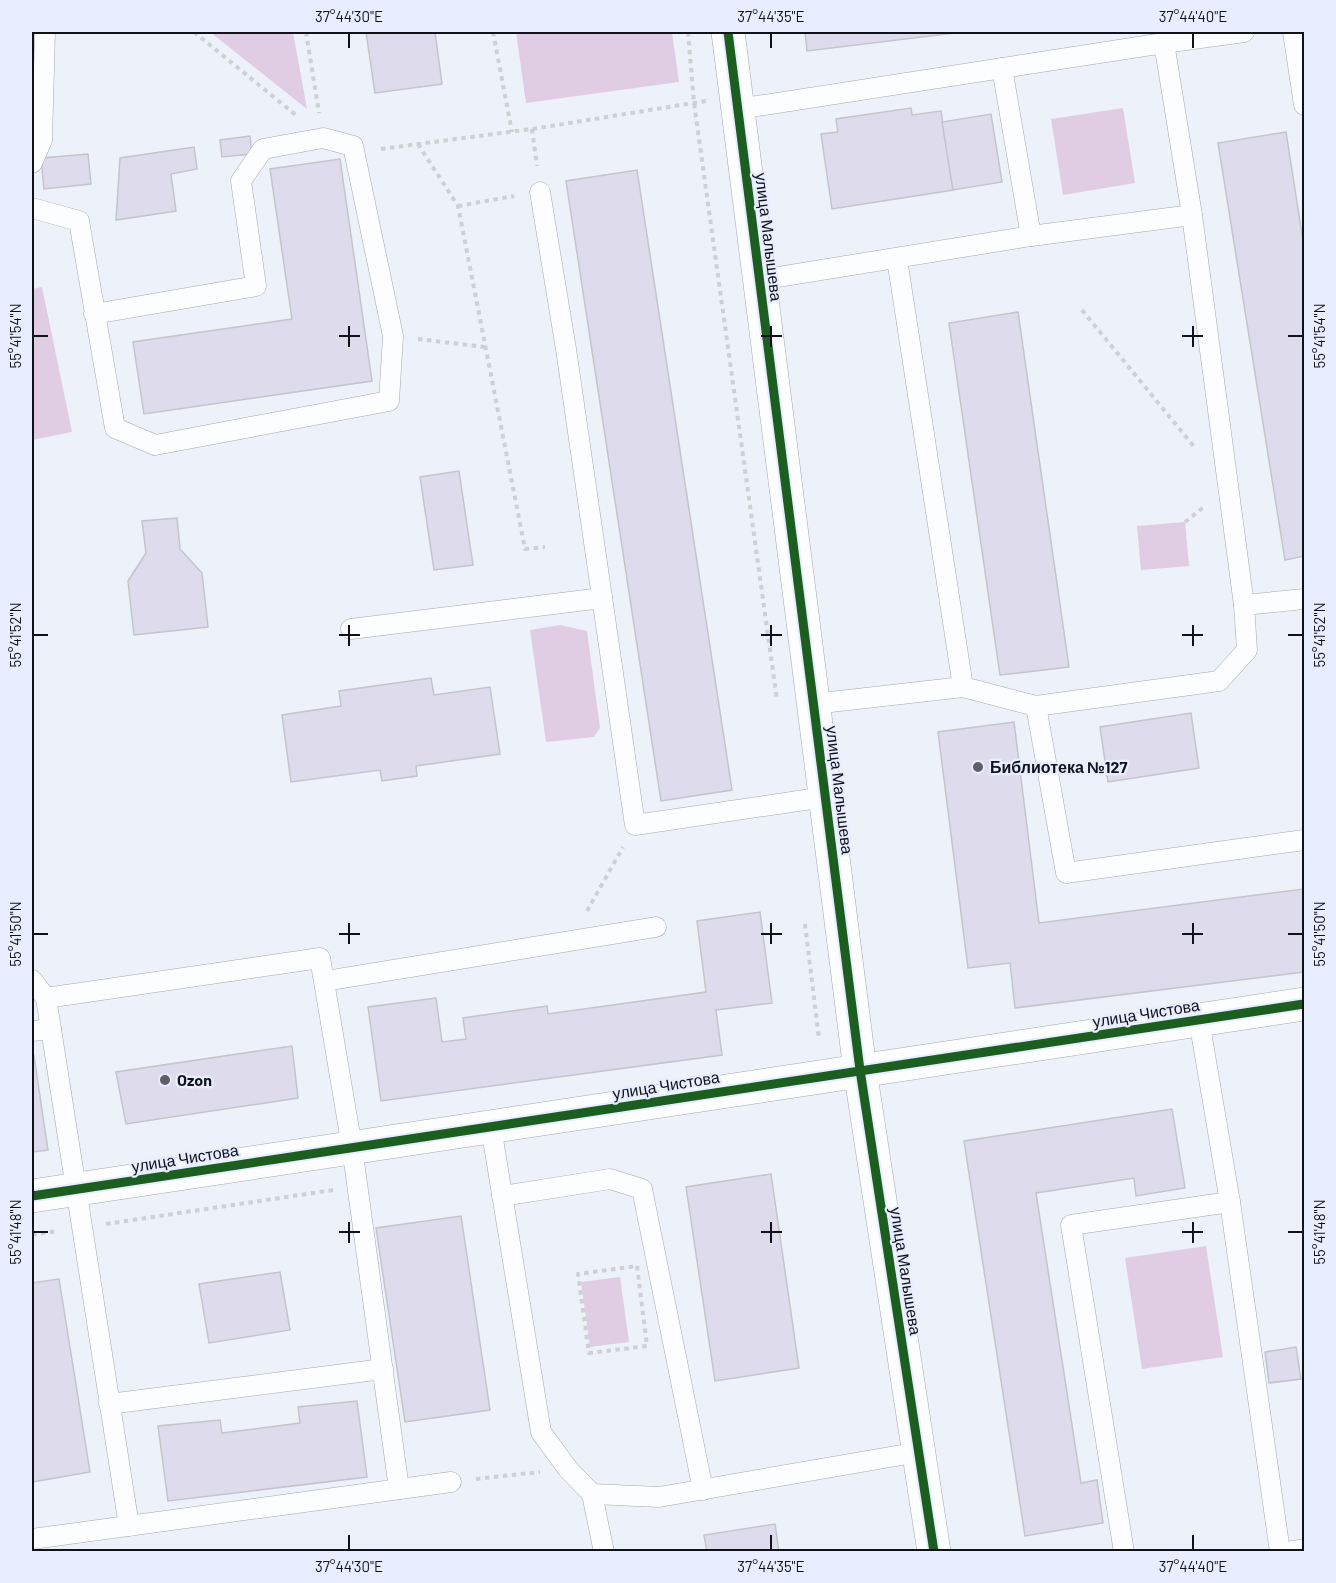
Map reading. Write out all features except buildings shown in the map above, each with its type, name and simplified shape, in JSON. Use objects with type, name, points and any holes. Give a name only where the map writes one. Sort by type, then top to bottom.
[{"type":"street","name":"улица Малышева","points":[[728,32],[860,1070],[934,1551]]},
{"type":"street","name":"улица Чистова","points":[[32,1196],[1305,1004]]},
{"type":"lane","points":[[32,163],[42,140],[45,32]]},
{"type":"lane","points":[[737,103],[1002,68],[1244,32]]},
{"type":"lane","points":[[1293,32],[1305,105]]},
{"type":"lane","points":[[813,704],[963,687],[1036,706],[1219,681],[1247,650],[1244,605],[1192,215],[1164,43]]},
{"type":"lane","points":[[1002,68],[1031,236]]},
{"type":"lane","points":[[32,208],[79,221],[94,314],[115,428],[155,445],[389,401],[393,336],[353,146],[323,138],[262,149],[241,181],[256,286],[94,314]]},
{"type":"lane","points":[[540,192],[566,349],[635,825],[825,797]]},
{"type":"lane","points":[[759,280],[1031,236],[1192,215]]},
{"type":"lane","points":[[897,259],[963,687]]},
{"type":"lane","points":[[351,629],[602,598]]},
{"type":"lane","points":[[1244,605],[1305,599]]},
{"type":"lane","points":[[1036,706],[1065,873],[1305,840]]},
{"type":"lane","points":[[324,981],[656,927]]},
{"type":"lane","points":[[46,998],[320,958],[358,1187],[399,1489]]},
{"type":"lane","points":[[32,980],[46,998],[41,1030],[75,1190],[129,1526]]},
{"type":"lane","points":[[1199,1020],[1230,1202],[1280,1551]]},
{"type":"lane","points":[[491,1127],[541,1432],[568,1469],[592,1494],[604,1551]]},
{"type":"lane","points":[[502,1196],[610,1179],[642,1189],[703,1490]]},
{"type":"lane","points":[[1124,1551],[1071,1225],[1230,1202]]},
{"type":"lane","points":[[109,1404],[382,1370]]},
{"type":"lane","points":[[592,1494],[659,1497],[919,1452]]},
{"type":"lane","points":[[32,1539],[451,1482]]},
{"type":"lane","points":[[1286,1551],[1305,1549]]},
{"type":"path","points":[[194,32],[323,138]]},
{"type":"path","points":[[306,32],[323,138]]},
{"type":"path","points":[[493,32],[512,132]]},
{"type":"path","points":[[688,32],[694,103],[778,707]]},
{"type":"path","points":[[355,152],[512,132],[694,103],[737,103]]},
{"type":"path","points":[[458,206],[540,192],[532,129]]},
{"type":"path","points":[[418,144],[458,206],[525,549],[545,547]]},
{"type":"path","points":[[1082,310],[1228,488]]},
{"type":"path","points":[[393,336],[485,347]]},
{"type":"path","points":[[571,941],[635,825]]},
{"type":"path","points":[[805,920],[819,1039]]},
{"type":"path","points":[[32,1235],[358,1187]]},
{"type":"path","points":[[637,1266],[647,1346],[589,1353],[578,1274],[637,1266]]},
{"type":"path","points":[[451,1482],[568,1469]]},
{"type":"shaded area","points":[[210,32],[293,32],[307,109]]},
{"type":"shaded area","points":[[516,32],[672,32],[679,82],[526,103]]},
{"type":"shaded area","points":[[1123,108],[1135,183],[1063,195],[1051,119]]},
{"type":"shaded area","points":[[42,287],[72,432],[32,440],[32,289]]},
{"type":"shaded area","points":[[1185,522],[1189,566],[1141,570],[1137,526]]},
{"type":"shaded area","points":[[560,625],[587,631],[600,728],[594,737],[546,742],[530,630]]},
{"type":"shaded area","points":[[1206,1246],[1223,1357],[1142,1369],[1125,1258]]},
{"type":"shaded area","points":[[620,1277],[629,1342],[590,1347],[581,1282]]},
{"type":"cycle path","points":[[728,32],[860,1070],[934,1552]]},
{"type":"cycle path","points":[[32,1196],[1304,1004]]},
{"type":"place","name":"Библиотека №127","points":[[978,767]]},
{"type":"place","name":"Ozon","points":[[165,1080]]}]
